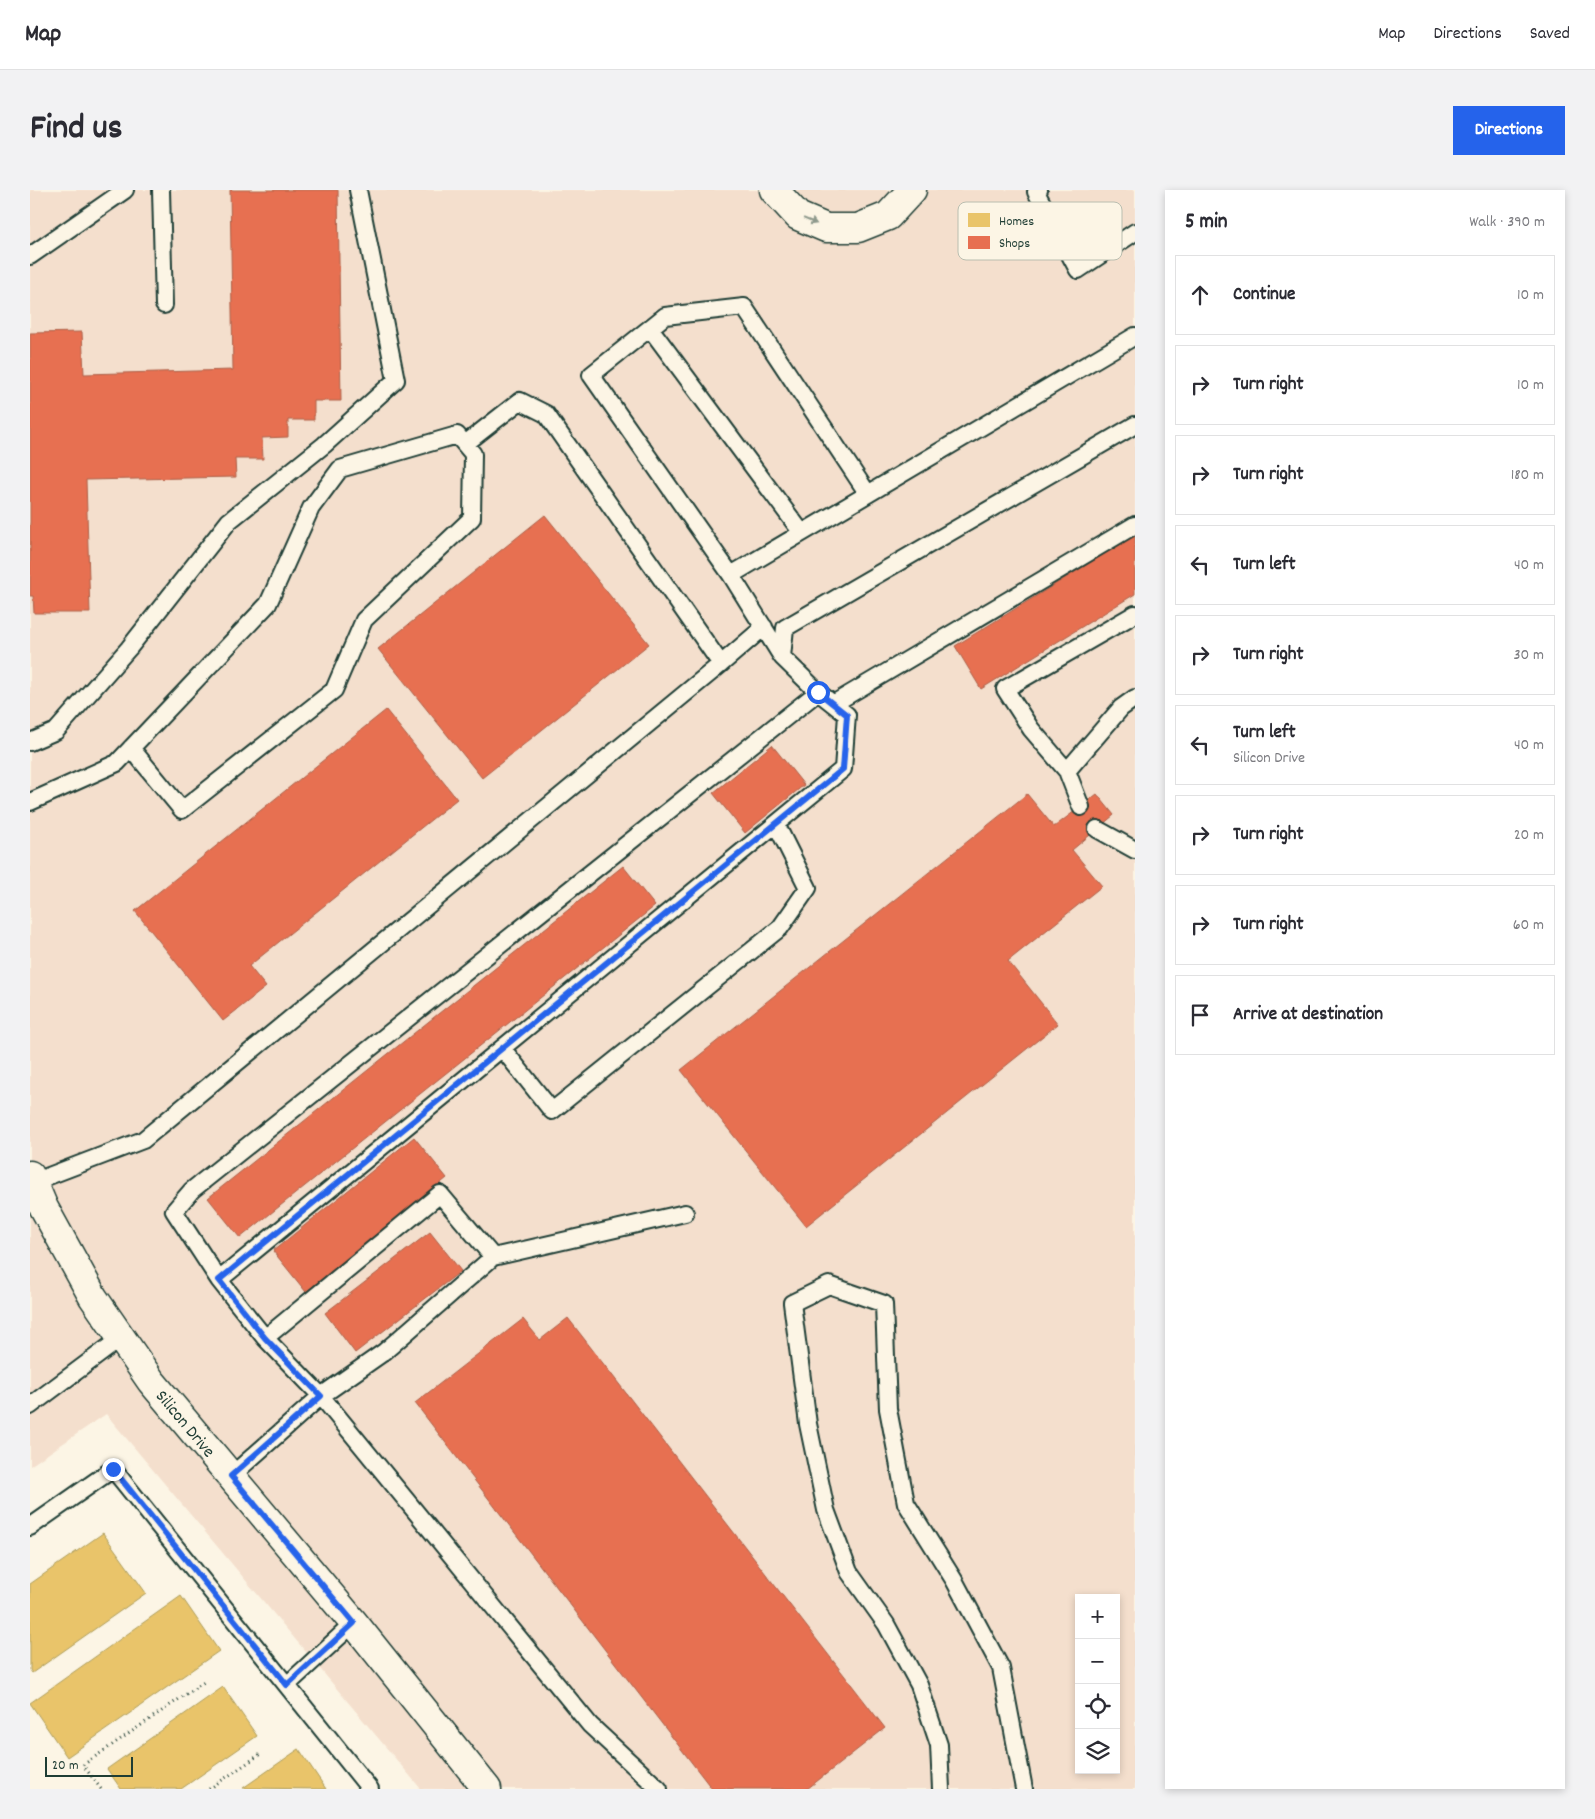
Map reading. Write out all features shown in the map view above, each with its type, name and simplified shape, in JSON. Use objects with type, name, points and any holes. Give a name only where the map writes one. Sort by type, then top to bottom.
[{"type":"street","points":[[774,190],[798,216],[826,228],[858,228],[888,216],[912,190]]},
{"type":"street","name":"Silicon Drive","points":[[32,1179],[44,1208],[93,1297],[151,1381],[354,1623],[487,1789]]},
{"type":"lane","points":[[30,256],[125,190]]},
{"type":"lane","points":[[161,190],[164,305]]},
{"type":"lane","points":[[30,742],[56,731],[129,648],[229,521],[324,445],[396,380],[358,190]]},
{"type":"lane","points":[[1039,190],[1036,192],[1041,202]]},
{"type":"lane","points":[[1122,241],[1135,232]]},
{"type":"lane","points":[[1073,260],[1078,270],[1093,260]]},
{"type":"lane","points":[[219,1280],[843,769],[847,715],[818,692],[782,657],[731,575],[591,375],[665,316],[744,306],[868,494]]},
{"type":"lane","points":[[650,328],[802,533]]},
{"type":"lane","points":[[731,575],[1135,336]]},
{"type":"lane","points":[[465,444],[520,401],[546,414],[721,664]]},
{"type":"lane","points":[[782,657],[785,628],[1135,425]]},
{"type":"lane","points":[[30,802],[117,763],[131,748],[268,604],[310,508],[340,469],[457,436],[465,444],[473,454],[472,518],[364,620],[334,690],[182,810],[131,748]]},
{"type":"lane","points":[[834,704],[1135,525]]},
{"type":"lane","points":[[1081,807],[1067,771],[1031,729],[1005,689],[1135,614]]},
{"type":"lane","points":[[32,1179],[143,1140],[764,627]]},
{"type":"lane","points":[[659,1789],[590,1725],[321,1396],[265,1338],[219,1280],[174,1211],[192,1190],[818,692]]},
{"type":"lane","points":[[1067,771],[1121,708],[1135,698]]},
{"type":"lane","points":[[502,1048],[552,1111],[780,928],[808,888],[776,824]]},
{"type":"lane","points":[[1097,829],[1135,850]]},
{"type":"lane","points":[[265,1338],[440,1194],[493,1258]]},
{"type":"lane","points":[[231,1476],[321,1396],[384,1352],[493,1258],[685,1213]]},
{"type":"lane","points":[[942,1789],[940,1745],[919,1685],[886,1624],[849,1572],[826,1510],[808,1424],[792,1303],[829,1285],[884,1304],[888,1408],[906,1503],[954,1580],[1001,1668],[1024,1789]]},
{"type":"lane","points":[[30,1406],[121,1338]]},
{"type":"lane","points":[[30,1527],[113,1469],[370,1789]]},
{"type":"lane","points":[[287,1685],[354,1623]]},
{"type":"path","points":[[101,1789],[83,1764],[204,1682]]},
{"type":"path","points":[[209,1789],[262,1753]]},
{"type":"shaded area","points":[[30,190],[1135,190],[1135,1789],[421,1789],[106,1414],[30,1466]]},
{"type":"building: Homes","points":[[103,1533],[146,1593],[32,1673],[30,1670],[30,1584]]},
{"type":"building: Homes","points":[[181,1596],[219,1651],[67,1757],[30,1703]]},
{"type":"building: Homes","points":[[223,1687],[257,1736],[181,1789],[121,1789],[107,1769]]},
{"type":"building: Homes","points":[[299,1749],[326,1789],[243,1788]]},
{"type":"building: Shops","points":[[230,190],[338,190],[341,401],[314,401],[314,420],[288,420],[288,437],[262,438],[263,459],[235,459],[236,477],[86,480],[90,613],[34,613],[33,596],[30,596],[30,333],[82,332],[84,374],[233,370]]},
{"type":"building: Shops","points":[[545,515],[649,644],[482,778],[378,649]]},
{"type":"building: Shops","points":[[1135,535],[1135,594],[981,689],[955,646]]},
{"type":"building: Shops","points":[[386,710],[457,799],[249,966],[266,987],[223,1021],[135,911]]},
{"type":"building: Shops","points":[[772,745],[804,785],[745,833],[713,793]]},
{"type":"building: Shops","points":[[1027,794],[1054,827],[1097,794],[1114,815],[1072,850],[1102,886],[1008,961],[1058,1024],[806,1226],[681,1070]]},
{"type":"building: Shops","points":[[623,866],[655,906],[240,1238],[208,1198]]},
{"type":"building: Shops","points":[[414,1137],[447,1178],[306,1292],[273,1251]]},
{"type":"building: Shops","points":[[430,1232],[461,1271],[355,1353],[325,1313]]},
{"type":"building: Shops","points":[[568,1318],[885,1728],[807,1789],[712,1789],[415,1403],[523,1319],[540,1340]]},
{"type":"route","points":[[113,1469],[287,1685],[354,1623],[231,1476],[321,1396],[265,1338],[219,1280],[843,769],[847,715],[818,692]]}]
